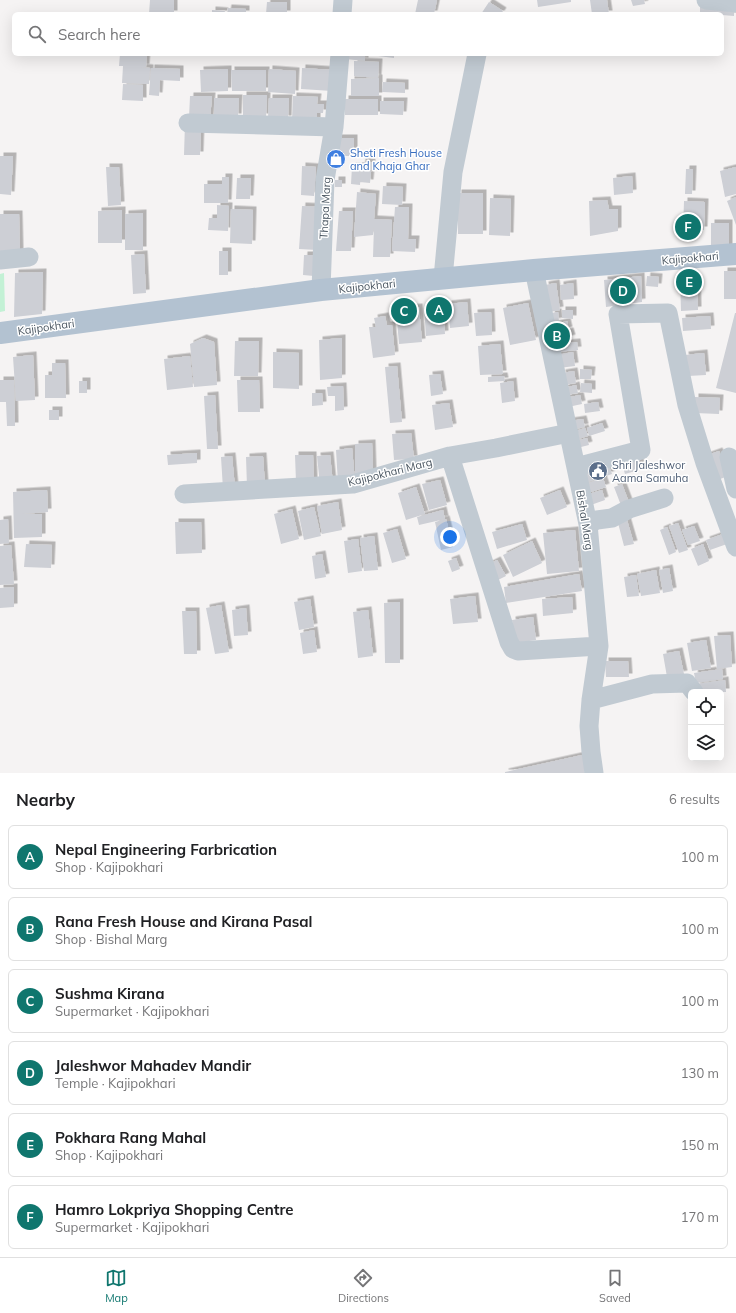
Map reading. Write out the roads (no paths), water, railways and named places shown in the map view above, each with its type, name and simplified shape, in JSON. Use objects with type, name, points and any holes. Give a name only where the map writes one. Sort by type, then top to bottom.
[{"type":"main road","name":"Kajipokhari","points":[[0,333],[321,290],[534,270],[736,254]]},
{"type":"street","points":[[342,12],[343,0]]},
{"type":"street","points":[[706,0],[736,3]]},
{"type":"street","name":"Thapa Marg","points":[[321,290],[325,180],[334,127],[340,56]]},
{"type":"street","points":[[443,278],[453,172],[477,56]]},
{"type":"street","points":[[188,123],[334,127]]},
{"type":"street","points":[[0,260],[29,257]]},
{"type":"street","name":"Bishal Marg","points":[[534,270],[588,524],[599,646],[591,700],[589,726],[594,773]]},
{"type":"street","points":[[576,467],[641,450],[618,314],[668,313],[688,405],[705,462],[736,547]]},
{"type":"street","name":"Kajipokhari Marg","points":[[184,494],[353,484],[450,456],[569,433]]},
{"type":"street","points":[[450,456],[509,642],[513,649],[518,651],[599,646]]},
{"type":"street","points":[[729,457],[736,489]]},
{"type":"street","points":[[588,524],[597,520],[612,518],[629,509],[664,498]]},
{"type":"street","points":[[591,700],[652,684],[687,683],[692,689]]},
{"type":"place","name":"Sheti Fresh House and Khaja Ghar","points":[[336,159]]},
{"type":"place","name":"Hamro Lokpriya Shopping Centre","points":[[688,227]]},
{"type":"place","name":"Pokhara Rang Mahal","points":[[689,282]]},
{"type":"place","name":"Jaleshwor Mahadev Mandir","points":[[623,291]]},
{"type":"place","name":"Nepal Engineering Farbrication","points":[[439,310]]},
{"type":"place","name":"Sushma Kirana","points":[[404,311]]},
{"type":"place","name":"Rana Fresh House and Kirana Pasal","points":[[557,336]]},
{"type":"place","name":"Shri Jaleshwor Aama Samuha","points":[[598,471]]}]
